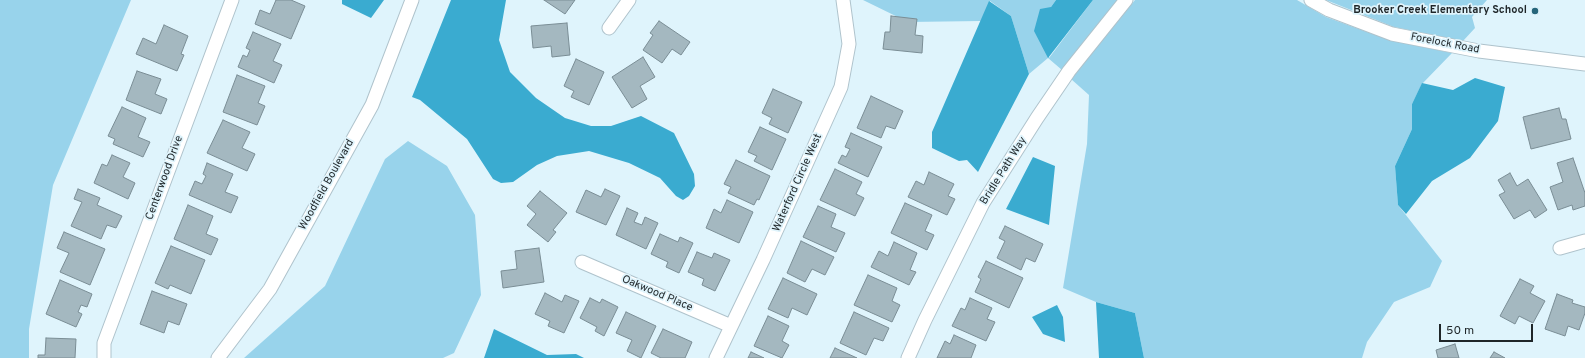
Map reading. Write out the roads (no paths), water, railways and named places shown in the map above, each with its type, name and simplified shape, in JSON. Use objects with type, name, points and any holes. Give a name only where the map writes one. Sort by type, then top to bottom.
[{"type":"street","name":"Centerwood Drive","points":[[104,358],[104,343],[232,0]]},
{"type":"street","name":"Woodfield Boulevard","points":[[218,358],[270,289],[372,105],[412,0]]},
{"type":"street","points":[[610,28],[629,0]]},
{"type":"street","name":"Waterford Circle West","points":[[716,358],[763,260],[841,87],[849,44],[843,0]]},
{"type":"street","name":"Bridle Path Way","points":[[908,358],[925,320],[983,203],[1069,71],[1126,0]]},
{"type":"street","name":"Forelock Road","points":[[1311,0],[1329,10],[1392,34],[1479,51],[1585,64]]},
{"type":"street","points":[[1560,248],[1585,241]]},
{"type":"street","name":"Oakwood Place","points":[[582,262],[731,326]]},
{"type":"place","name":"Brooker Creek Elementary School","points":[[1535,11]]}]
